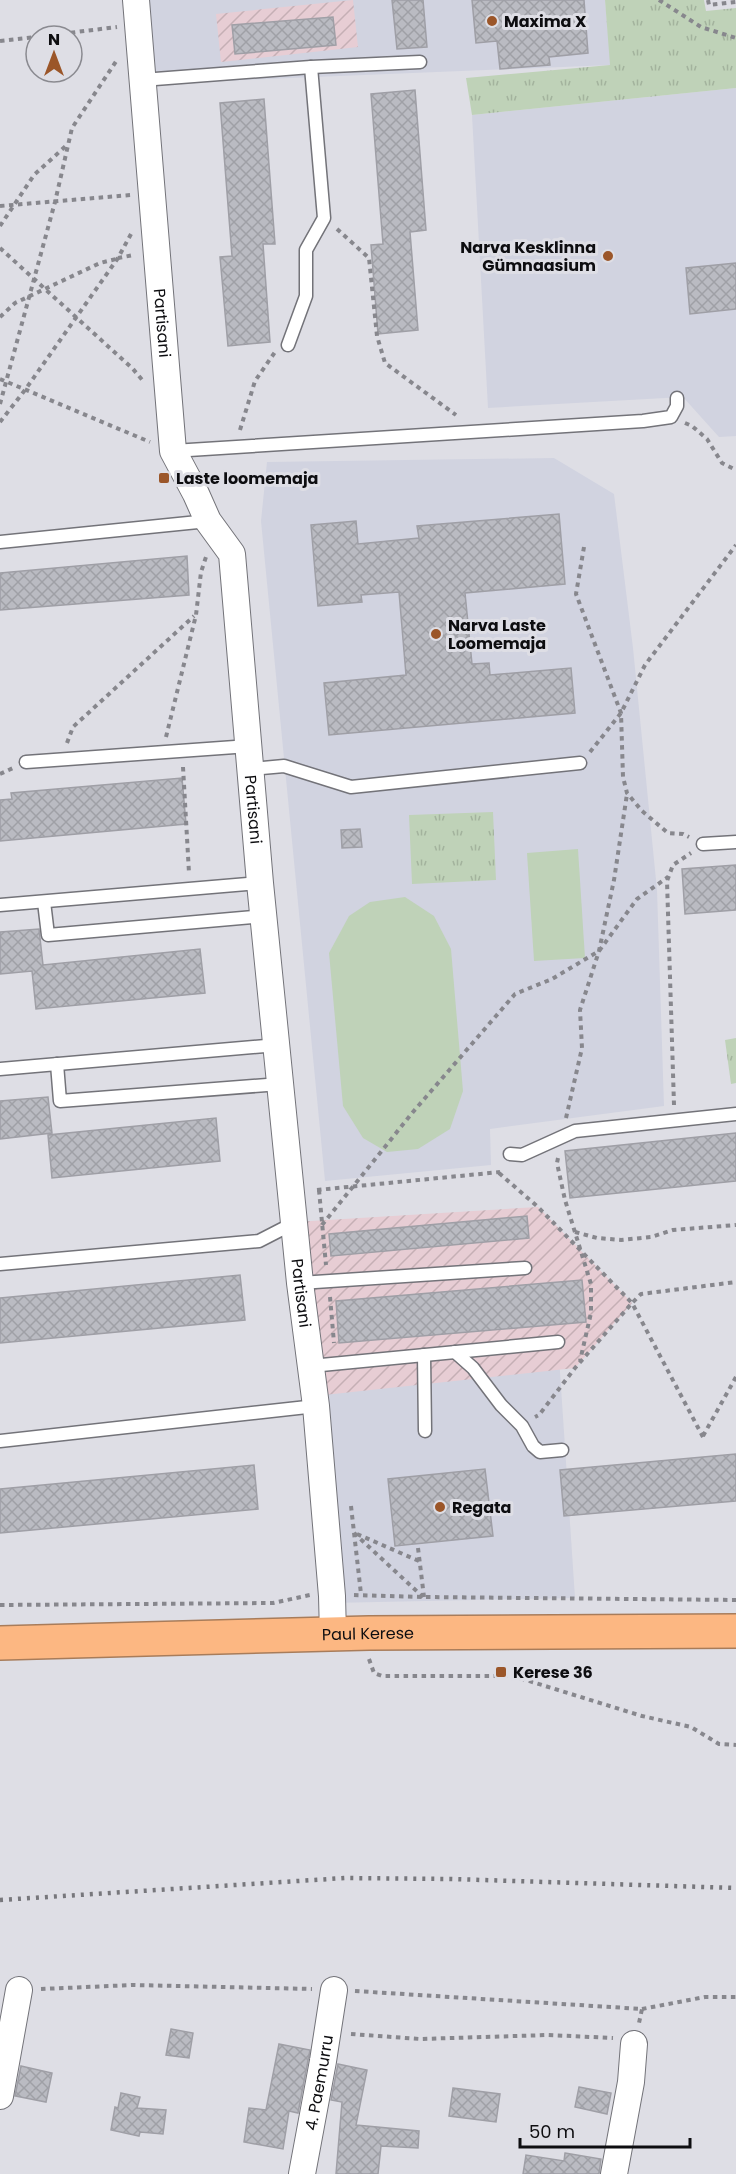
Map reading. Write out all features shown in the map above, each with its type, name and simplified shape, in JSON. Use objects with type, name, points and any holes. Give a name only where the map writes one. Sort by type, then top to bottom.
[{"type":"highway","name":"Paul Kerese","points":[[0,1643],[369,1633],[736,1631]]},
{"type":"street","name":"Partisani","points":[[136,0],[173,451],[211,526],[232,554],[260,883],[300,1283],[316,1406],[332,1596],[333,1634]]},
{"type":"street","points":[[0,2096],[18,1990]]},
{"type":"street","name":"4. Paemurru","points":[[302,2174],[334,1990]]},
{"type":"street","points":[[614,2174],[630,2082],[634,2044]]},
{"type":"lane","points":[[142,80],[311,67],[420,62]]},
{"type":"lane","points":[[288,345],[306,296],[306,250],[324,218],[311,67]]},
{"type":"lane","points":[[173,451],[479,432],[671,417],[677,406],[677,398]]},
{"type":"lane","points":[[0,542],[211,526]]},
{"type":"lane","points":[[26,762],[182,751],[250,758],[351,787],[580,764]]},
{"type":"lane","points":[[704,844],[736,842]]},
{"type":"lane","points":[[0,905],[260,883]]},
{"type":"lane","points":[[44,902],[48,935],[264,916]]},
{"type":"lane","points":[[0,1069],[277,1045]]},
{"type":"lane","points":[[57,1064],[60,1101],[280,1084]]},
{"type":"lane","points":[[510,1154],[522,1155],[574,1131],[736,1114]]},
{"type":"lane","points":[[0,1264],[259,1241],[295,1222]]},
{"type":"lane","points":[[300,1283],[525,1268]]},
{"type":"lane","points":[[311,1366],[558,1342]]},
{"type":"lane","points":[[455,1352],[473,1368],[501,1405],[522,1426],[533,1446],[540,1452],[562,1450]]},
{"type":"lane","points":[[424,1355],[425,1431]]},
{"type":"lane","points":[[0,1441],[316,1406]]},
{"type":"path","points":[[659,0],[701,27],[736,38]]},
{"type":"path","points":[[708,0],[709,5],[736,2]]},
{"type":"path","points":[[0,404],[27,297],[55,202],[72,128],[138,29],[120,27],[84,31]]},
{"type":"path","points":[[0,41],[24,38]]},
{"type":"path","points":[[0,226],[34,175],[68,144]]},
{"type":"path","points":[[0,206],[152,193]]},
{"type":"path","points":[[324,218],[369,258],[377,336],[385,363],[479,432]]},
{"type":"path","points":[[0,248],[133,369],[170,412]]},
{"type":"path","points":[[0,317],[15,303],[100,263],[118,258],[0,422]]},
{"type":"path","points":[[235,447],[255,381],[274,353],[288,345]]},
{"type":"path","points":[[0,380],[173,451]]},
{"type":"path","points":[[671,417],[692,426],[707,439],[722,464],[736,470]]},
{"type":"path","points":[[163,753],[196,615],[201,572],[211,526]]},
{"type":"path","points":[[580,764],[621,713],[645,665],[736,544]]},
{"type":"path","points":[[580,1361],[591,1313],[591,1284],[565,1200],[557,1163],[582,1048],[580,1010],[599,951],[614,880],[627,793],[623,777],[621,713],[576,594],[584,547]]},
{"type":"path","points":[[59,760],[73,727],[196,615]]},
{"type":"path","points":[[182,751],[190,889]]},
{"type":"path","points":[[627,793],[642,811],[668,833],[683,834],[704,844]]},
{"type":"path","points":[[675,1120],[668,877],[673,865],[704,844]]},
{"type":"path","points":[[322,1225],[413,1112],[515,994],[552,979],[599,951],[638,899],[668,877]]},
{"type":"path","points":[[292,1193],[499,1173],[509,1162],[510,1154]]},
{"type":"path","points":[[499,1173],[538,1207],[632,1303],[703,1437],[736,1377]]},
{"type":"path","points":[[574,1232],[597,1238],[621,1240],[651,1237],[673,1230],[736,1225]]},
{"type":"path","points":[[522,1426],[539,1414],[580,1361],[641,1294],[736,1282]]},
{"type":"path","points":[[419,1561],[353,1532],[424,1597]]},
{"type":"path","points":[[418,1548],[424,1597]]},
{"type":"path","points":[[0,1605],[273,1603],[310,1595],[736,1600]]},
{"type":"path","points":[[368,1595],[369,1662],[374,1673],[382,1676],[513,1676],[642,1716],[691,1727],[719,1744],[736,1745]]},
{"type":"path","points":[[642,2009],[705,1997],[736,1997]]},
{"type":"path","points":[[324,2049],[338,2038],[350,2034],[420,2039],[548,2035],[611,2037],[634,2044]]},
{"type":"shaded area","points":[[144,0],[605,0],[611,65],[143,84]]},
{"type":"shaded area","points":[[353,0],[358,47],[221,62],[216,14]]},
{"type":"shaded area","name":"Narva Kesklinna Gümnaasium","points":[[736,88],[736,436],[719,437],[683,397],[488,408],[472,115]]},
{"type":"shaded area","points":[[554,458],[614,494],[633,648],[657,890],[664,1106],[490,1129],[491,1165],[325,1181],[261,521],[267,462]]},
{"type":"shaded area","points":[[538,1207],[632,1303],[575,1368],[315,1396],[295,1222]]},
{"type":"shaded area","points":[[558,1342],[575,1598],[330,1603],[311,1366]]},
{"type":"green space","points":[[605,0],[704,0],[706,11],[736,8],[736,88],[472,115],[466,78],[610,65]]},
{"type":"green space","points":[[493,812],[496,880],[412,884],[409,815]]},
{"type":"green space","points":[[578,849],[585,958],[534,961],[527,853]]},
{"type":"green space","points":[[405,897],[434,916],[451,949],[463,1091],[450,1129],[418,1149],[387,1152],[363,1138],[343,1106],[329,953],[349,916],[370,902]]},
{"type":"green space","points":[[736,1038],[736,1083],[731,1084],[725,1040]]},
{"type":"building","points":[[392,0],[423,0],[427,47],[397,49]]},
{"type":"building","points":[[472,0],[584,0],[588,53],[549,57],[550,65],[500,69],[497,41],[476,43]]},
{"type":"building","points":[[333,17],[336,45],[235,54],[232,25]]},
{"type":"building","points":[[415,90],[426,230],[410,232],[418,330],[378,334],[371,245],[383,244],[371,94]]},
{"type":"building","points":[[264,99],[275,244],[263,244],[270,342],[228,346],[220,257],[232,256],[220,103]]},
{"type":"building","points":[[736,263],[736,309],[690,314],[686,268]]},
{"type":"building","name":"Narva Laste Loomemaja","points":[[559,514],[565,584],[465,593],[472,664],[489,663],[490,675],[571,668],[575,713],[329,735],[324,683],[406,675],[399,592],[361,595],[362,602],[318,606],[311,525],[356,521],[358,544],[419,538],[417,526]]},
{"type":"building","points":[[187,556],[189,595],[0,610],[0,573]]},
{"type":"building","points":[[182,778],[186,824],[0,841],[0,800],[12,799],[11,793]]},
{"type":"building","points":[[360,829],[362,847],[342,848],[341,830]]},
{"type":"building","points":[[736,865],[736,910],[685,914],[682,869]]},
{"type":"building","points":[[39,929],[43,965],[200,949],[205,993],[36,1009],[32,971],[0,974],[0,932]]},
{"type":"building","points":[[48,1097],[52,1133],[0,1139],[0,1101]]},
{"type":"building","points":[[216,1118],[220,1161],[52,1178],[48,1135]]},
{"type":"building","points":[[736,1133],[736,1181],[570,1198],[565,1151]]},
{"type":"building","points":[[527,1216],[529,1238],[331,1256],[329,1234]]},
{"type":"building","points":[[240,1275],[245,1320],[0,1343],[0,1298]]},
{"type":"building","points":[[582,1280],[586,1322],[339,1343],[336,1301]]},
{"type":"building","points":[[736,1454],[736,1501],[564,1516],[560,1470]]},
{"type":"building","points":[[254,1465],[258,1509],[0,1533],[0,1489]]},
{"type":"building","name":"Regata","points":[[485,1469],[493,1536],[395,1546],[388,1479]]},
{"type":"building","points":[[171,2029],[193,2033],[189,2058],[166,2055]]},
{"type":"building","points":[[279,2044],[310,2050],[298,2113],[289,2111],[283,2149],[244,2142],[249,2108],[266,2110]]},
{"type":"building","points":[[338,2064],[367,2070],[356,2125],[419,2131],[418,2148],[381,2146],[378,2174],[336,2174],[342,2102],[331,2100]]},
{"type":"building","points":[[21,2066],[52,2073],[46,2102],[15,2096]]},
{"type":"building","points":[[579,2087],[611,2093],[607,2114],[575,2107]]},
{"type":"building","points":[[453,2088],[500,2094],[496,2122],[449,2116]]},
{"type":"building","points":[[121,2093],[140,2097],[137,2108],[166,2110],[163,2134],[140,2132],[139,2136],[111,2130],[115,2107],[118,2108]]},
{"type":"building","points":[[565,2153],[601,2159],[599,2174],[523,2174],[526,2155],[564,2161]]},
{"type":"railway","points":[[0,1900],[345,1878],[736,1888]]},
{"type":"place","name":"Maxima X","points":[[492,21]]},
{"type":"place","name":"Narva Kesklinna Gümnaasium","points":[[608,256]]},
{"type":"place","name":"Laste loomemaja","points":[[164,478]]},
{"type":"place","name":"Narva Laste Loomemaja","points":[[436,634]]},
{"type":"place","name":"Regata","points":[[440,1507]]},
{"type":"place","name":"Kerese 36","points":[[501,1672]]}]
